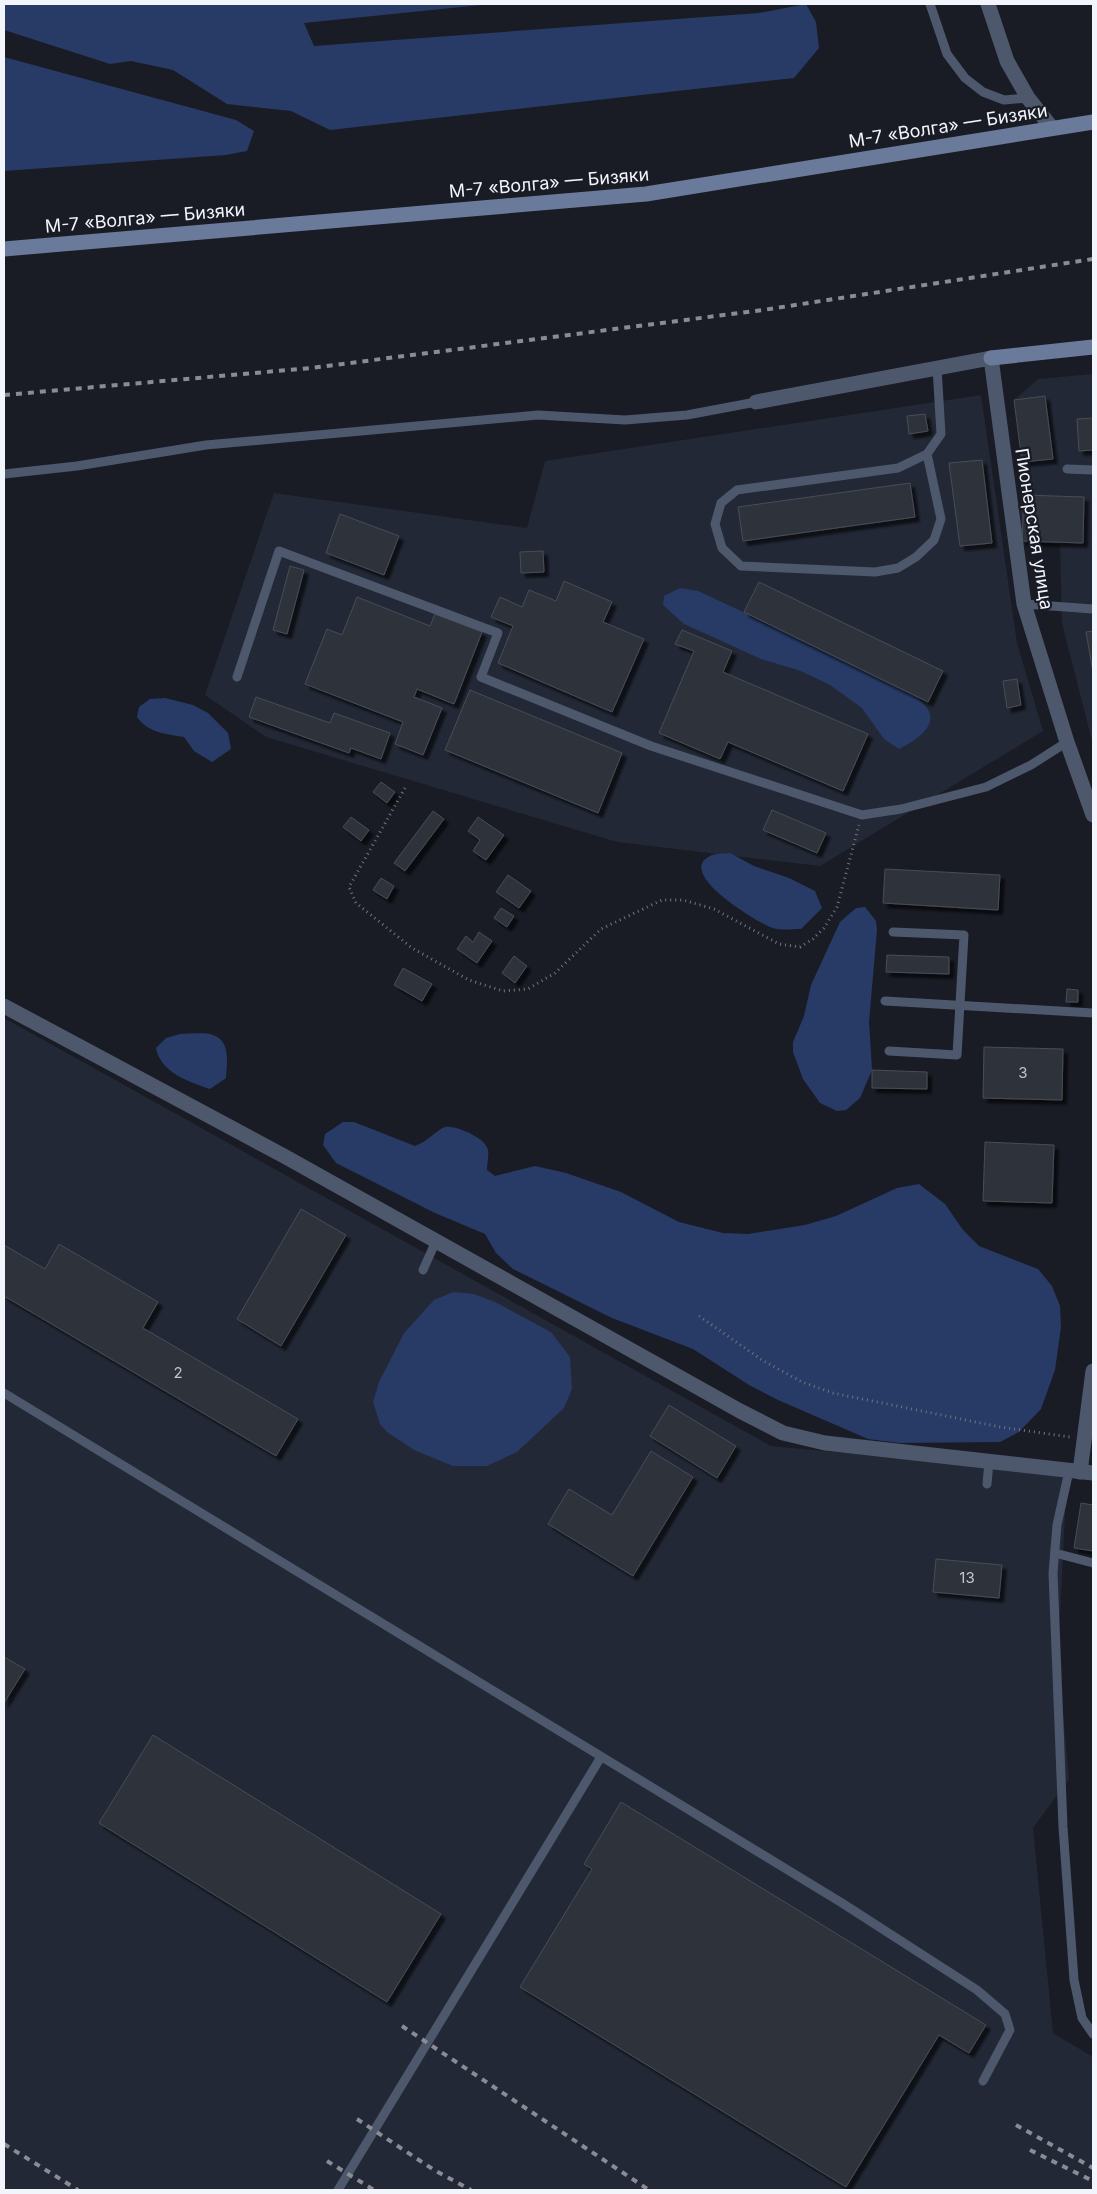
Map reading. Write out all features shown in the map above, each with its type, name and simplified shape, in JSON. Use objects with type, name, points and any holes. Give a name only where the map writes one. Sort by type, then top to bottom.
[{"type":"main road","name":"М-7 «Волга» — Бизяки","points":[[4,249],[646,194],[1093,122]]},
{"type":"main road","points":[[991,358],[1093,347]]},
{"type":"street","points":[[988,4],[1007,61],[1028,98],[1052,128]]},
{"type":"street","points":[[756,402],[991,358]]},
{"type":"street","name":"Пионерская улица","points":[[991,358],[1024,604],[1067,742],[1092,809]]},
{"type":"street","points":[[4,1006],[284,1156],[740,1411],[783,1433],[825,1443],[1081,1472],[1093,1371]]},
{"type":"lane","points":[[930,4],[947,54],[964,78],[983,92],[1004,100],[1028,98]]},
{"type":"lane","points":[[927,454],[941,519],[934,540],[916,558],[898,568],[875,572],[741,566],[722,548],[715,524],[721,503],[737,490],[898,468],[927,454],[941,434],[937,368]]},
{"type":"lane","points":[[4,474],[77,466],[226,444],[538,415],[624,420],[687,415],[756,402]]},
{"type":"lane","points":[[1067,469],[1093,470]]},
{"type":"lane","points":[[237,677],[279,551],[498,633],[481,677],[651,746],[862,815],[901,809],[986,787],[1032,765],[1067,742]]},
{"type":"lane","points":[[1024,604],[1093,609]]},
{"type":"lane","points":[[889,1051],[957,1055],[964,935],[893,932]]},
{"type":"lane","points":[[885,1001],[1093,1013]]},
{"type":"lane","points":[[423,1270],[436,1241]]},
{"type":"lane","points":[[4,1393],[842,1903],[984,1996],[1004,2014],[1010,2030],[983,2081]]},
{"type":"lane","points":[[987,1484],[989,1462]]},
{"type":"lane","points":[[1081,1472],[1057,1525],[1053,1573],[1063,1828],[1074,1980],[1082,2018],[1093,2034]]},
{"type":"lane","points":[[1055,1553],[1093,1563]]},
{"type":"lane","points":[[338,2190],[602,1756]]},
{"type":"path","points":[[405,788],[349,887],[356,903],[412,948],[469,980],[502,991],[528,988],[555,973],[601,929],[662,900],[683,900],[714,909],[780,944],[800,947],[813,939],[824,928],[836,907],[862,815]]},
{"type":"path","points":[[699,1316],[762,1360],[802,1382],[834,1393],[1000,1427],[1085,1439]]},
{"type":"shaded area","points":[[4,4],[491,4],[304,23],[314,46],[759,13],[806,4],[816,22],[819,48],[794,78],[330,130],[291,111],[227,104],[173,70],[131,61],[110,64],[4,30]]},
{"type":"shaded area","points":[[4,57],[236,120],[254,131],[247,151],[226,155],[4,171]]},
{"type":"shaded area","points":[[1093,374],[1093,745],[1062,623],[1060,544],[1020,541],[1022,462],[1014,400],[1038,379]]},
{"type":"shaded area","points":[[981,395],[1017,643],[1043,731],[820,866],[617,842],[266,737],[205,695],[274,493],[527,528],[545,461]]},
{"type":"shaded area","points":[[680,588],[698,591],[907,688],[927,708],[930,715],[928,727],[917,738],[899,749],[884,739],[862,708],[830,685],[801,671],[761,659],[684,624],[663,605],[664,596]]},
{"type":"shaded area","points":[[165,698],[193,705],[208,713],[228,733],[231,749],[212,762],[194,751],[184,737],[152,730],[141,722],[137,717],[139,707],[150,699]]},
{"type":"shaded area","points":[[730,853],[754,866],[789,878],[815,891],[822,908],[801,929],[774,928],[750,916],[722,896],[710,884],[703,873],[702,864],[710,856]]},
{"type":"shaded area","points":[[865,907],[876,921],[877,930],[869,1022],[872,1070],[860,1098],[846,1110],[837,1111],[820,1103],[803,1079],[793,1052],[793,1042],[804,1016],[811,985],[840,922],[856,908]]},
{"type":"shaded area","points":[[4,1018],[771,1446],[1067,1474],[1058,1656],[1069,1779],[1033,1828],[1053,2033],[1093,2057],[1093,2190],[4,2190]]},
{"type":"shaded area","points":[[180,1034],[205,1034],[219,1038],[223,1042],[227,1054],[226,1078],[210,1089],[193,1083],[169,1070],[163,1064],[156,1048],[166,1038]]},
{"type":"shaded area","points":[[343,1122],[354,1122],[415,1146],[445,1127],[456,1128],[470,1133],[486,1145],[488,1150],[487,1170],[495,1176],[535,1166],[566,1173],[621,1192],[679,1222],[723,1233],[748,1234],[805,1225],[836,1216],[897,1188],[919,1184],[945,1204],[963,1230],[979,1246],[1038,1269],[1052,1286],[1060,1306],[1061,1327],[1055,1370],[1041,1409],[1019,1432],[1000,1442],[900,1443],[868,1439],[778,1400],[749,1385],[693,1349],[612,1318],[513,1269],[496,1253],[485,1234],[435,1213],[336,1163],[323,1145],[325,1134]]},
{"type":"shaded area","points":[[453,1292],[474,1294],[495,1302],[551,1332],[570,1357],[572,1389],[564,1408],[517,1452],[487,1466],[453,1466],[414,1450],[387,1432],[380,1424],[373,1402],[379,1382],[404,1333],[434,1300]]},
{"type":"building","points":[[1045,396],[1053,459],[1022,462],[1014,400]]},
{"type":"building","points":[[925,414],[928,431],[909,434],[907,416]]},
{"type":"building","points":[[1093,418],[1093,450],[1079,451],[1077,419]]},
{"type":"building","points":[[982,460],[992,543],[960,546],[949,463]]},
{"type":"building","points":[[910,483],[915,517],[743,541],[738,507]]},
{"type":"building","points":[[1024,495],[1084,497],[1083,543],[1022,541]]},
{"type":"building","points":[[340,514],[399,536],[384,575],[326,553]]},
{"type":"building","points":[[543,551],[544,572],[521,573],[520,552]]},
{"type":"building","points":[[290,566],[304,570],[287,634],[273,630]]},
{"type":"building","points":[[564,581],[612,602],[603,622],[644,639],[612,712],[498,663],[513,626],[491,617],[500,597],[522,607],[529,590],[556,601]]},
{"type":"building","points":[[759,582],[943,671],[928,702],[744,612]]},
{"type":"building","points":[[357,597],[430,626],[435,614],[482,632],[454,704],[417,689],[414,697],[442,708],[423,755],[395,744],[403,722],[305,684],[327,629],[342,635]]},
{"type":"building","points":[[682,630],[732,651],[723,672],[868,734],[843,791],[728,742],[720,759],[659,733],[694,651],[675,644]]},
{"type":"building","points":[[1093,631],[1093,672],[1086,632]]},
{"type":"building","points":[[1017,679],[1021,705],[1007,708],[1003,681]]},
{"type":"building","points":[[470,690],[622,753],[598,813],[445,750]]},
{"type":"building","points":[[256,697],[330,723],[334,713],[390,733],[381,759],[351,748],[349,753],[249,717]]},
{"type":"building","points":[[381,782],[395,792],[387,803],[373,792]]},
{"type":"building","points":[[772,810],[826,833],[817,853],[763,830]]},
{"type":"building","points":[[433,811],[444,819],[405,871],[394,863]]},
{"type":"building","points":[[351,817],[369,830],[361,841],[343,827]]},
{"type":"building","points":[[478,817],[504,835],[486,860],[473,851],[480,840],[468,831]]},
{"type":"building","points":[[885,869],[1000,875],[998,910],[883,903]]},
{"type":"building","points":[[508,875],[531,891],[519,908],[496,892]]},
{"type":"building","points":[[381,878],[394,886],[387,899],[373,890]]},
{"type":"building","points":[[501,908],[514,916],[507,927],[494,918]]},
{"type":"building","points":[[479,932],[492,941],[477,963],[457,949],[466,936],[473,942]]},
{"type":"building","points":[[887,955],[949,957],[949,974],[886,972]]},
{"type":"building","points":[[514,956],[527,966],[515,983],[502,973]]},
{"type":"building","points":[[403,968],[432,984],[422,1001],[394,985]]},
{"type":"building","points":[[1067,989],[1078,990],[1078,1002],[1066,1002]]},
{"type":"building","points":[[984,1047],[1063,1049],[1062,1100],[983,1098]]},
{"type":"building","points":[[872,1070],[927,1072],[927,1089],[872,1088]]},
{"type":"building","points":[[985,1142],[1054,1145],[1052,1203],[983,1201]]},
{"type":"building","points":[[301,1209],[346,1235],[281,1346],[237,1319]]},
{"type":"building","points":[[59,1244],[158,1302],[143,1328],[298,1419],[276,1456],[4,1296],[4,1245],[45,1269]]},
{"type":"building","points":[[669,1405],[736,1446],[717,1478],[650,1436]]},
{"type":"building","points":[[651,1451],[693,1477],[633,1576],[548,1524],[569,1489],[612,1515]]},
{"type":"building","points":[[1081,1503],[1093,1505],[1093,1551],[1074,1548]]},
{"type":"building","points":[[936,1559],[1002,1565],[999,1598],[933,1592]]},
{"type":"building","points":[[4,1657],[25,1669],[4,1703]]},
{"type":"building","points":[[153,1735],[441,1914],[387,2002],[99,1823]]},
{"type":"building","points":[[621,1802],[986,2025],[969,2053],[939,2035],[846,2187],[520,1987],[592,1869],[584,1864]]},
{"type":"railway","points":[[4,395],[311,368],[763,310],[1093,259]]},
{"type":"railway","points":[[402,2026],[649,2190]]},
{"type":"railway","points":[[357,2119],[434,2170],[471,2190]]},
{"type":"railway","points":[[1016,2125],[1093,2168]]},
{"type":"railway","points":[[4,2144],[78,2190]]},
{"type":"railway","points":[[1030,2150],[1093,2181]]},
{"type":"railway","points":[[327,2161],[374,2190]]}]
